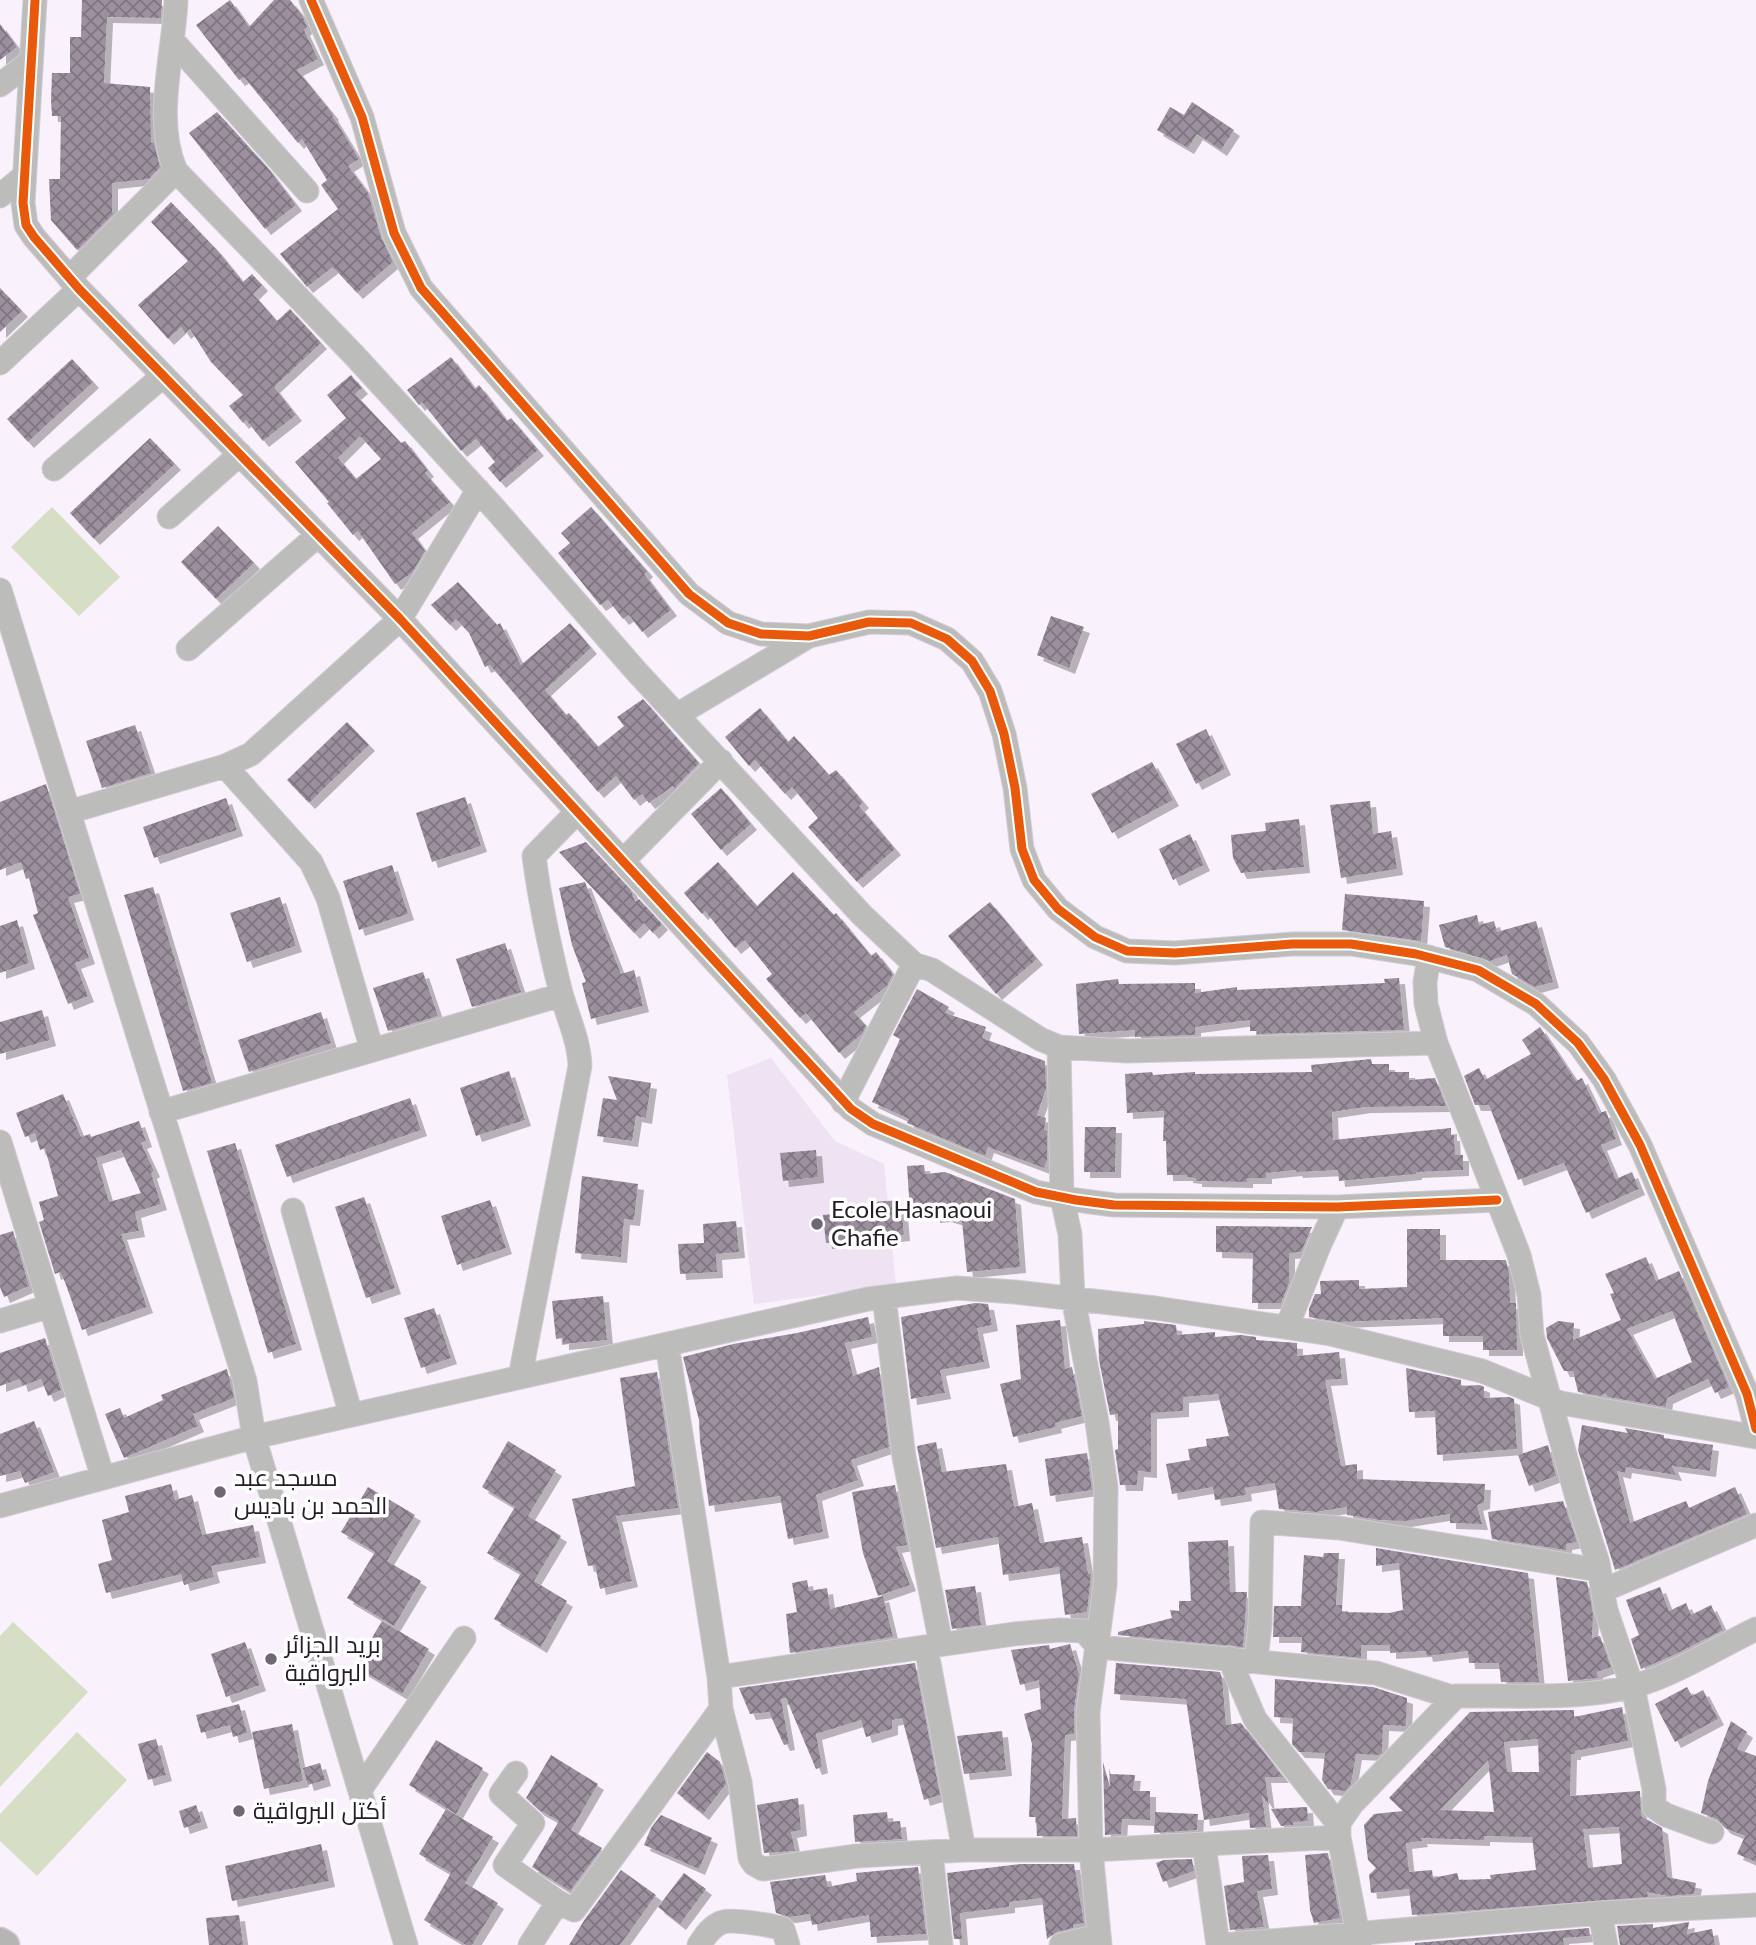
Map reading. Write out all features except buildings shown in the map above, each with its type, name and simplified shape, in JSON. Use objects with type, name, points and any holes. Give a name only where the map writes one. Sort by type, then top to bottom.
[{"type":"main road","points":[[0,1942],[5,1945]]},
{"type":"street","points":[[35,0],[24,176],[23,203],[26,225],[74,283],[400,619],[850,1109],[873,1124],[1036,1192],[1062,1198],[1114,1205],[1337,1207],[1497,1200]]},
{"type":"street","points":[[176,0],[165,123],[168,153],[176,171],[354,355],[478,490],[677,715],[862,915],[914,964],[932,970],[1040,1039],[1059,1047],[1127,1051],[1436,1043]]},
{"type":"street","points":[[311,0],[362,117],[394,233],[421,288],[689,594],[728,623],[761,634],[809,636],[869,622],[911,623],[947,639],[972,661],[990,691],[1004,734],[1015,788],[1022,849],[1034,880],[1058,909],[1095,937],[1127,951],[1175,954],[1292,944],[1351,944],[1429,957],[1478,970],[1536,1004],[1578,1043],[1604,1079],[1640,1144],[1752,1396],[1756,1429]]},
{"type":"street","points":[[173,41],[307,191]]},
{"type":"street","points":[[0,85],[31,61]]},
{"type":"street","points":[[0,363],[176,171]]},
{"type":"street","points":[[0,195],[24,176]]},
{"type":"street","points":[[54,469],[163,376]]},
{"type":"street","points":[[169,517],[240,454]]},
{"type":"street","points":[[69,812],[225,766],[251,754],[400,619],[478,490]]},
{"type":"street","points":[[188,649],[318,535]]},
{"type":"street","points":[[0,590],[245,1381],[254,1437],[406,1945]]},
{"type":"street","points":[[677,715],[809,636]]},
{"type":"street","points":[[623,861],[721,761]]},
{"type":"street","points":[[225,766],[311,862],[320,877],[372,1050]]},
{"type":"street","points":[[520,1377],[580,1066],[579,1047],[561,995],[537,883],[534,856],[578,812]]},
{"type":"street","points":[[1429,957],[1425,982],[1426,1004],[1436,1043],[1519,1255],[1529,1295],[1532,1335],[1602,1580],[1606,1610],[1632,1685],[1654,1788],[1654,1807],[1666,1815],[1712,1832]]},
{"type":"street","points":[[844,1102],[914,964]]},
{"type":"street","points":[[161,1112],[561,995]]},
{"type":"street","points":[[1059,1047],[1062,1198],[1070,1234],[1073,1298],[1097,1422],[1105,1487],[1105,1585],[1088,1712],[1091,1850],[1099,1941],[1062,1945]]},
{"type":"street","points":[[0,1142],[103,1478]]},
{"type":"street","points":[[1287,1327],[1337,1207]]},
{"type":"street","points":[[293,1210],[351,1415]]},
{"type":"street","points":[[0,1506],[254,1437],[884,1297],[957,1288],[1073,1298],[1331,1334],[1482,1371],[1561,1403],[1756,1437]]},
{"type":"street","points":[[884,1297],[904,1457],[964,1850]]},
{"type":"street","points":[[0,1321],[50,1306]]},
{"type":"street","points":[[667,1344],[719,1677],[721,1709],[740,1782],[750,1858],[754,1864],[764,1869],[857,1856],[964,1850],[1091,1850],[1204,1845],[1339,1831]]},
{"type":"street","points":[[1256,1660],[1260,1625],[1262,1522],[1339,1528],[1602,1580],[1756,1525]]},
{"type":"street","points":[[1339,1831],[1352,1804],[1457,1696],[1573,1695],[1632,1685],[1654,1679],[1756,1629]]},
{"type":"street","points":[[719,1677],[1060,1630],[1084,1631],[1098,1647],[1376,1673],[1455,1698]]},
{"type":"street","points":[[360,1790],[464,1638]]},
{"type":"street","points":[[1229,1658],[1255,1719],[1339,1831],[1359,1939]]},
{"type":"street","points":[[516,1773],[501,1794],[533,1822],[505,1865],[574,1910],[721,1709]]},
{"type":"street","points":[[1204,1845],[1220,1945],[1359,1939],[1600,1913],[1756,1905]]},
{"type":"street","points":[[931,1852],[942,1945]]},
{"type":"street","points":[[530,1945],[558,1902]]},
{"type":"street","points":[[1600,1913],[1606,1945]]},
{"type":"street","points":[[699,1945],[709,1931],[723,1922],[770,1925],[783,1929],[788,1945]]},
{"type":"shaded area","name":"Ecole Hasnaoui Chafie","points":[[771,1058],[835,1141],[884,1164],[896,1285],[754,1304],[727,1075]]},
{"type":"green space","points":[[52,507],[120,577],[79,616],[11,547]]},
{"type":"green space","points":[[13,1622],[88,1692],[0,1787],[0,1636]]},
{"type":"green space","points":[[77,1732],[127,1780],[37,1876],[0,1841],[0,1814]]},
{"type":"cycle path","points":[[35,0],[23,203],[26,225],[34,237],[79,289],[400,619],[851,1109],[873,1124],[1036,1192],[1076,1200],[1114,1205],[1337,1207],[1497,1200]]},
{"type":"cycle path","points":[[311,0],[362,117],[394,233],[421,288],[689,594],[728,623],[761,634],[809,636],[869,622],[911,623],[947,639],[972,661],[990,691],[1004,734],[1015,788],[1022,849],[1034,880],[1058,909],[1095,937],[1127,951],[1175,953],[1292,944],[1351,944],[1416,954],[1478,970],[1536,1004],[1578,1043],[1604,1079],[1640,1145],[1747,1394],[1756,1429]]},
{"type":"place","name":"Ecole Hasnaoui Chafie","points":[[817,1224]]},
{"type":"place","name":"مسجد عبد الحمد بن باديس","points":[[220,1492]]},
{"type":"place","name":"بريد الجزائر البرواقية","points":[[271,1659]]},
{"type":"place","name":"أكتل البرواقية","points":[[239,1811]]}]
